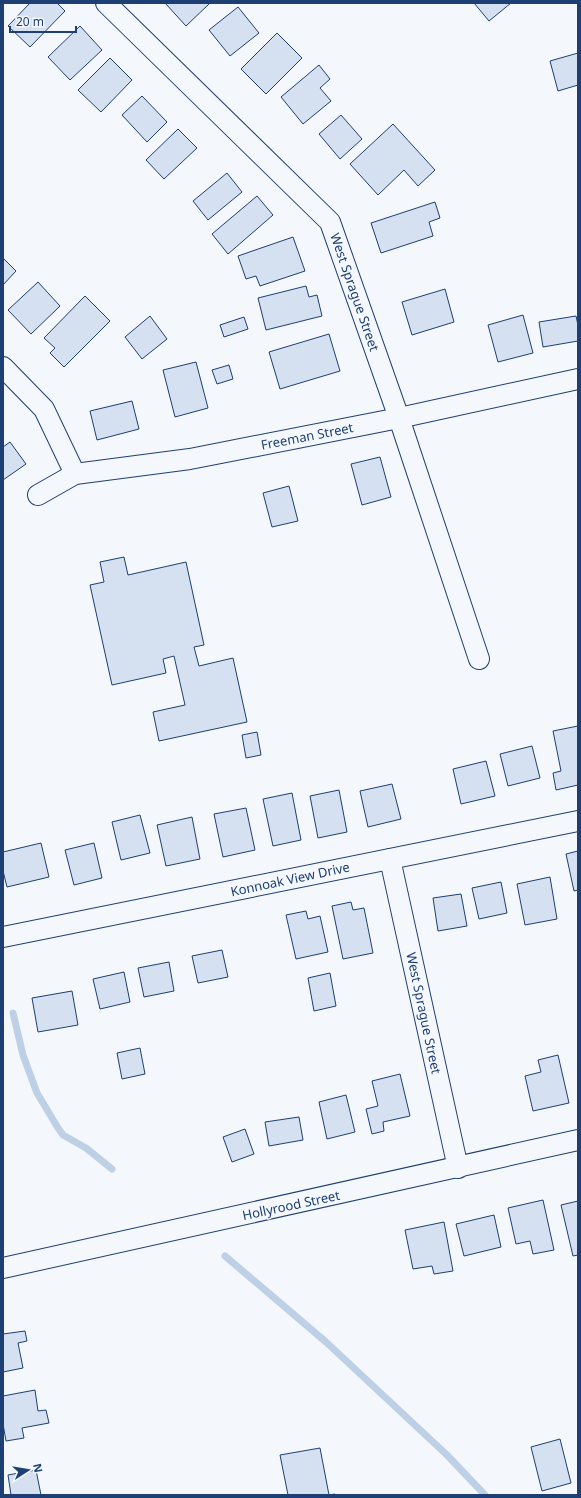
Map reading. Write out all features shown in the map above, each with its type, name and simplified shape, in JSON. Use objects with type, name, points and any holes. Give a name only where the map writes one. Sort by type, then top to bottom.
[{"type":"street","name":"West Sprague Street","points":[[106,3],[330,222],[399,418],[479,659]]},
{"type":"street","points":[[3,367],[44,409],[75,474]]},
{"type":"street","name":"Freeman Street","points":[[38,495],[75,474],[190,460],[399,418],[578,379]]},
{"type":"street","name":"Konnoak View Drive","points":[[3,937],[578,821]]},
{"type":"street","name":"West Sprague Street","points":[[390,859],[458,1168]]},
{"type":"street","name":"Hollyrood Street","points":[[3,1268],[458,1168],[578,1140]]},
{"type":"building","points":[[30,3],[57,3],[65,11],[30,47],[8,26]]},
{"type":"building","points":[[165,3],[210,3],[186,26]]},
{"type":"building","points":[[474,3],[511,3],[489,21]]},
{"type":"building","points":[[238,7],[259,33],[230,56],[209,30]]},
{"type":"building","points":[[80,26],[102,50],[70,80],[48,57]]},
{"type":"building","points":[[277,33],[302,58],[266,94],[241,69]]},
{"type":"building","points":[[578,53],[578,85],[558,91],[550,61]]},
{"type":"building","points":[[110,58],[132,80],[101,112],[78,90]]},
{"type":"building","points":[[319,65],[330,79],[320,88],[331,101],[303,124],[281,97]]},
{"type":"building","points":[[142,96],[167,122],[147,142],[122,115]]},
{"type":"building","points":[[341,115],[362,139],[340,159],[319,134]]},
{"type":"building","points":[[393,124],[435,170],[418,186],[404,170],[378,195],[350,164]]},
{"type":"building","points":[[178,129],[197,148],[164,179],[146,160]]},
{"type":"building","points":[[227,173],[242,192],[208,220],[193,201]]},
{"type":"building","points":[[257,196],[273,215],[228,254],[212,234]]},
{"type":"building","points":[[435,202],[440,218],[429,222],[433,236],[381,253],[371,223]]},
{"type":"building","points":[[293,237],[305,271],[260,286],[256,276],[246,279],[238,256]]},
{"type":"building","points":[[3,258],[16,271],[3,285]]},
{"type":"building","points":[[38,282],[60,306],[31,334],[8,310]]},
{"type":"building","points":[[306,286],[309,297],[317,295],[322,316],[266,330],[258,298]]},
{"type":"building","points":[[445,289],[454,322],[412,335],[402,302]]},
{"type":"building","points":[[85,296],[110,321],[64,367],[50,353],[55,348],[44,338]]},
{"type":"building","points":[[523,315],[533,353],[498,362],[488,325]]},
{"type":"building","points":[[150,316],[167,339],[142,359],[125,337]]},
{"type":"building","points":[[576,316],[578,325],[578,341],[543,347],[539,322]]},
{"type":"building","points":[[244,317],[248,329],[224,337],[220,325]]},
{"type":"building","points":[[329,334],[340,371],[280,389],[269,352]]},
{"type":"building","points":[[196,362],[208,408],[175,417],[163,370]]},
{"type":"building","points":[[229,365],[233,379],[217,384],[212,370]]},
{"type":"building","points":[[132,401],[139,429],[97,440],[90,411]]},
{"type":"building","points":[[10,442],[26,464],[3,480],[3,447]]},
{"type":"building","points":[[380,457],[391,497],[362,505],[351,464]]},
{"type":"building","points":[[289,486],[298,521],[272,527],[263,493]]},
{"type":"building","points":[[124,557],[128,575],[186,562],[204,645],[194,647],[199,666],[233,658],[247,722],[159,741],[153,712],[185,705],[174,656],[163,659],[166,673],[112,685],[90,585],[104,582],[100,562]]},
{"type":"building","points":[[578,726],[578,785],[556,790],[553,773],[561,771],[553,731]]},
{"type":"building","points":[[257,732],[261,755],[246,758],[242,735]]},
{"type":"building","points":[[532,746],[540,778],[508,786],[500,754]]},
{"type":"building","points":[[486,761],[495,796],[461,804],[453,769]]},
{"type":"building","points":[[392,784],[401,819],[368,827],[360,791]]},
{"type":"building","points":[[339,790],[347,832],[318,838],[310,796]]},
{"type":"building","points":[[292,793],[301,840],[273,846],[263,799]]},
{"type":"building","points":[[246,808],[255,850],[223,857],[214,814]]},
{"type":"building","points":[[140,815],[150,853],[121,860],[112,822]]},
{"type":"building","points":[[192,817],[200,859],[166,866],[157,825]]},
{"type":"building","points":[[41,843],[49,877],[7,887],[3,871],[3,852]]},
{"type":"building","points":[[94,843],[102,878],[74,885],[65,850]]},
{"type":"building","points":[[578,851],[578,890],[574,891],[566,854]]},
{"type":"building","points":[[550,877],[557,919],[525,925],[517,884]]},
{"type":"building","points":[[501,882],[507,913],[479,919],[472,888]]},
{"type":"building","points":[[461,894],[467,926],[438,931],[433,898]]},
{"type":"building","points":[[351,902],[353,910],[364,908],[373,953],[343,959],[332,906]]},
{"type":"building","points":[[306,911],[308,919],[320,916],[328,952],[296,959],[286,915]]},
{"type":"building","points":[[222,950],[228,977],[198,983],[192,956]]},
{"type":"building","points":[[169,962],[174,991],[144,997],[138,968]]},
{"type":"building","points":[[124,972],[130,1002],[100,1009],[93,979]]},
{"type":"building","points":[[330,973],[336,1006],[314,1011],[308,978]]},
{"type":"building","points":[[72,991],[78,1025],[38,1032],[32,998]]},
{"type":"building","points":[[140,1048],[145,1074],[122,1079],[117,1053]]},
{"type":"building","points":[[558,1055],[569,1103],[533,1111],[525,1076],[541,1072],[538,1060]]},
{"type":"building","points":[[400,1074],[410,1116],[383,1122],[384,1131],[372,1134],[366,1109],[378,1106],[372,1081]]},
{"type":"building","points":[[346,1095],[355,1132],[327,1139],[319,1102]]},
{"type":"building","points":[[299,1117],[303,1140],[269,1146],[265,1122]]},
{"type":"building","points":[[245,1129],[254,1154],[232,1162],[223,1137]]},
{"type":"building","points":[[543,1200],[554,1250],[533,1254],[530,1241],[516,1244],[508,1208]]},
{"type":"building","points":[[578,1201],[578,1255],[573,1256],[561,1205]]},
{"type":"building","points":[[494,1215],[501,1247],[464,1256],[456,1224]]},
{"type":"building","points":[[444,1222],[453,1271],[434,1274],[432,1266],[413,1269],[405,1230]]},
{"type":"building","points":[[25,1331],[27,1341],[18,1343],[23,1368],[3,1372],[3,1334]]},
{"type":"building","points":[[35,1390],[38,1411],[46,1410],[49,1423],[22,1428],[24,1438],[6,1441],[3,1424],[3,1396]]},
{"type":"building","points":[[560,1439],[571,1483],[542,1491],[531,1447]]},
{"type":"building","points":[[320,1448],[329,1495],[288,1495],[280,1455]]},
{"type":"building","points":[[36,1470],[41,1495],[11,1495],[8,1475]]},
{"type":"waterway","points":[[13,1013],[23,1055],[37,1093],[58,1128],[63,1135],[86,1148],[112,1169]]},
{"type":"waterway","points":[[225,1256],[326,1342],[447,1455],[485,1495]]}]
